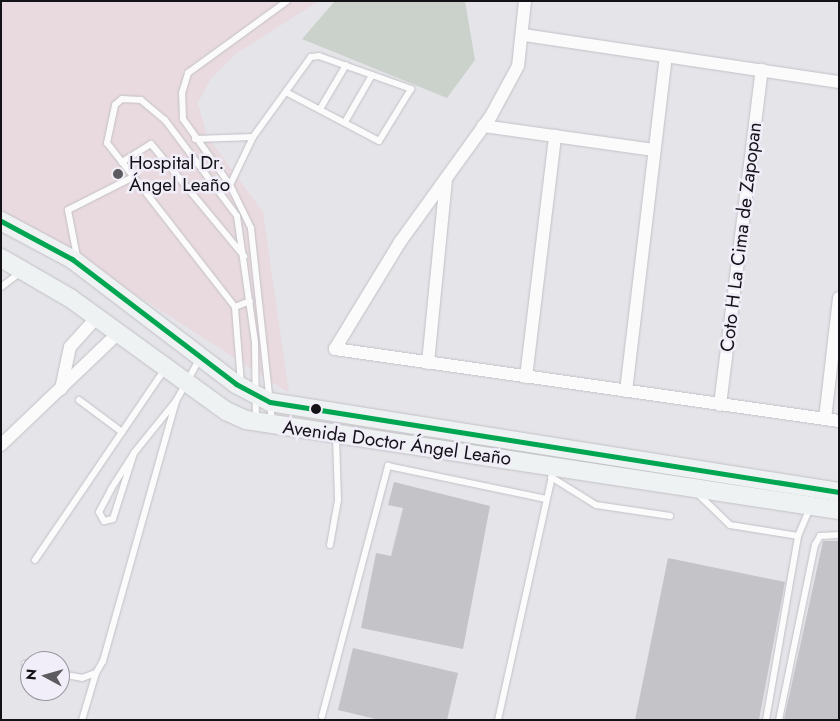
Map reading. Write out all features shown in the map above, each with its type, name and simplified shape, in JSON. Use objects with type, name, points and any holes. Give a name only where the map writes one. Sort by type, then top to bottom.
[{"type":"street","points":[[525,1],[524,35],[518,66],[483,126],[400,242],[335,350],[839,421]]},
{"type":"street","points":[[524,35],[839,82]]},
{"type":"street","points":[[626,391],[653,150],[666,56]]},
{"type":"street","name":"Coto H La Cima de Zapopan","points":[[720,405],[762,70]]},
{"type":"street","points":[[483,126],[653,150]]},
{"type":"street","points":[[526,377],[555,136]]},
{"type":"street","points":[[428,363],[446,177]]},
{"type":"street","name":"Avenida Doctor Ángel Leaño","points":[[1,221],[78,263],[200,357],[256,394],[554,464],[839,492]]},
{"type":"street","name":"Avenida Doctor Ángel Leaño","points":[[1,258],[24,269],[97,317],[226,411],[264,424],[554,464],[839,510]]},
{"type":"street","points":[[825,419],[839,298]]},
{"type":"street","points":[[61,389],[70,347],[97,317]]},
{"type":"street","points":[[4,438],[61,389],[118,333]]},
{"type":"lane","points":[[256,394],[251,228],[230,185],[183,119],[182,93],[188,73],[287,1]]},
{"type":"lane","points":[[230,185],[253,137],[310,57],[346,65],[411,89],[379,141],[286,92]]},
{"type":"lane","points":[[320,109],[346,65]]},
{"type":"lane","points":[[345,122],[372,75]]},
{"type":"lane","points":[[264,424],[256,394],[235,307],[108,143],[115,105],[122,99],[141,100],[165,120],[237,216],[245,257],[250,301],[256,394],[264,424]]},
{"type":"lane","points":[[195,138],[253,137]]},
{"type":"lane","points":[[122,162],[150,144],[245,257]]},
{"type":"lane","points":[[78,263],[80,255],[68,210],[133,177]]},
{"type":"lane","points":[[1,287],[24,269]]},
{"type":"lane","points":[[235,307],[250,301]]},
{"type":"lane","points":[[134,453],[114,519],[104,521],[99,512],[134,453],[157,427],[176,401],[200,357]]},
{"type":"lane","points":[[35,560],[166,368]]},
{"type":"lane","points":[[79,400],[122,432]]},
{"type":"lane","points":[[82,720],[96,673],[104,661],[176,401]]},
{"type":"lane","points":[[157,427],[167,431]]},
{"type":"lane","points":[[330,545],[338,500],[336,434]]},
{"type":"lane","points":[[498,720],[554,464]]},
{"type":"lane","points":[[554,464],[596,504],[670,516]]},
{"type":"lane","points":[[322,716],[388,466],[546,499]]},
{"type":"lane","points":[[689,486],[730,525],[798,536]]},
{"type":"lane","points":[[766,720],[798,536],[812,505]]},
{"type":"lane","points":[[779,720],[816,545],[820,536],[839,535]]},
{"type":"lane","points":[[70,676],[82,678],[96,673]]},
{"type":"shaded area","name":"Hospital Dr. Ángel Leaño","points":[[1,1],[319,1],[237,53],[210,80],[198,103],[207,136],[263,212],[289,393],[34,229],[1,215]]},
{"type":"shaded area","points":[[335,1],[465,1],[475,60],[447,98],[302,39]]},
{"type":"building","points":[[394,482],[490,506],[463,649],[361,628],[376,553],[391,556],[403,508],[388,505]]},
{"type":"building","points":[[823,541],[839,541],[839,720],[784,720]]},
{"type":"building","points":[[668,558],[785,582],[759,720],[635,720]]},
{"type":"building","points":[[353,648],[458,673],[447,720],[380,720],[338,710]]},
{"type":"transit line","points":[[1,221],[72,259],[236,384],[270,402],[839,492]]},
{"type":"place","name":"Hospital Dr. Ángel Leaño","points":[[118,174]]}]
